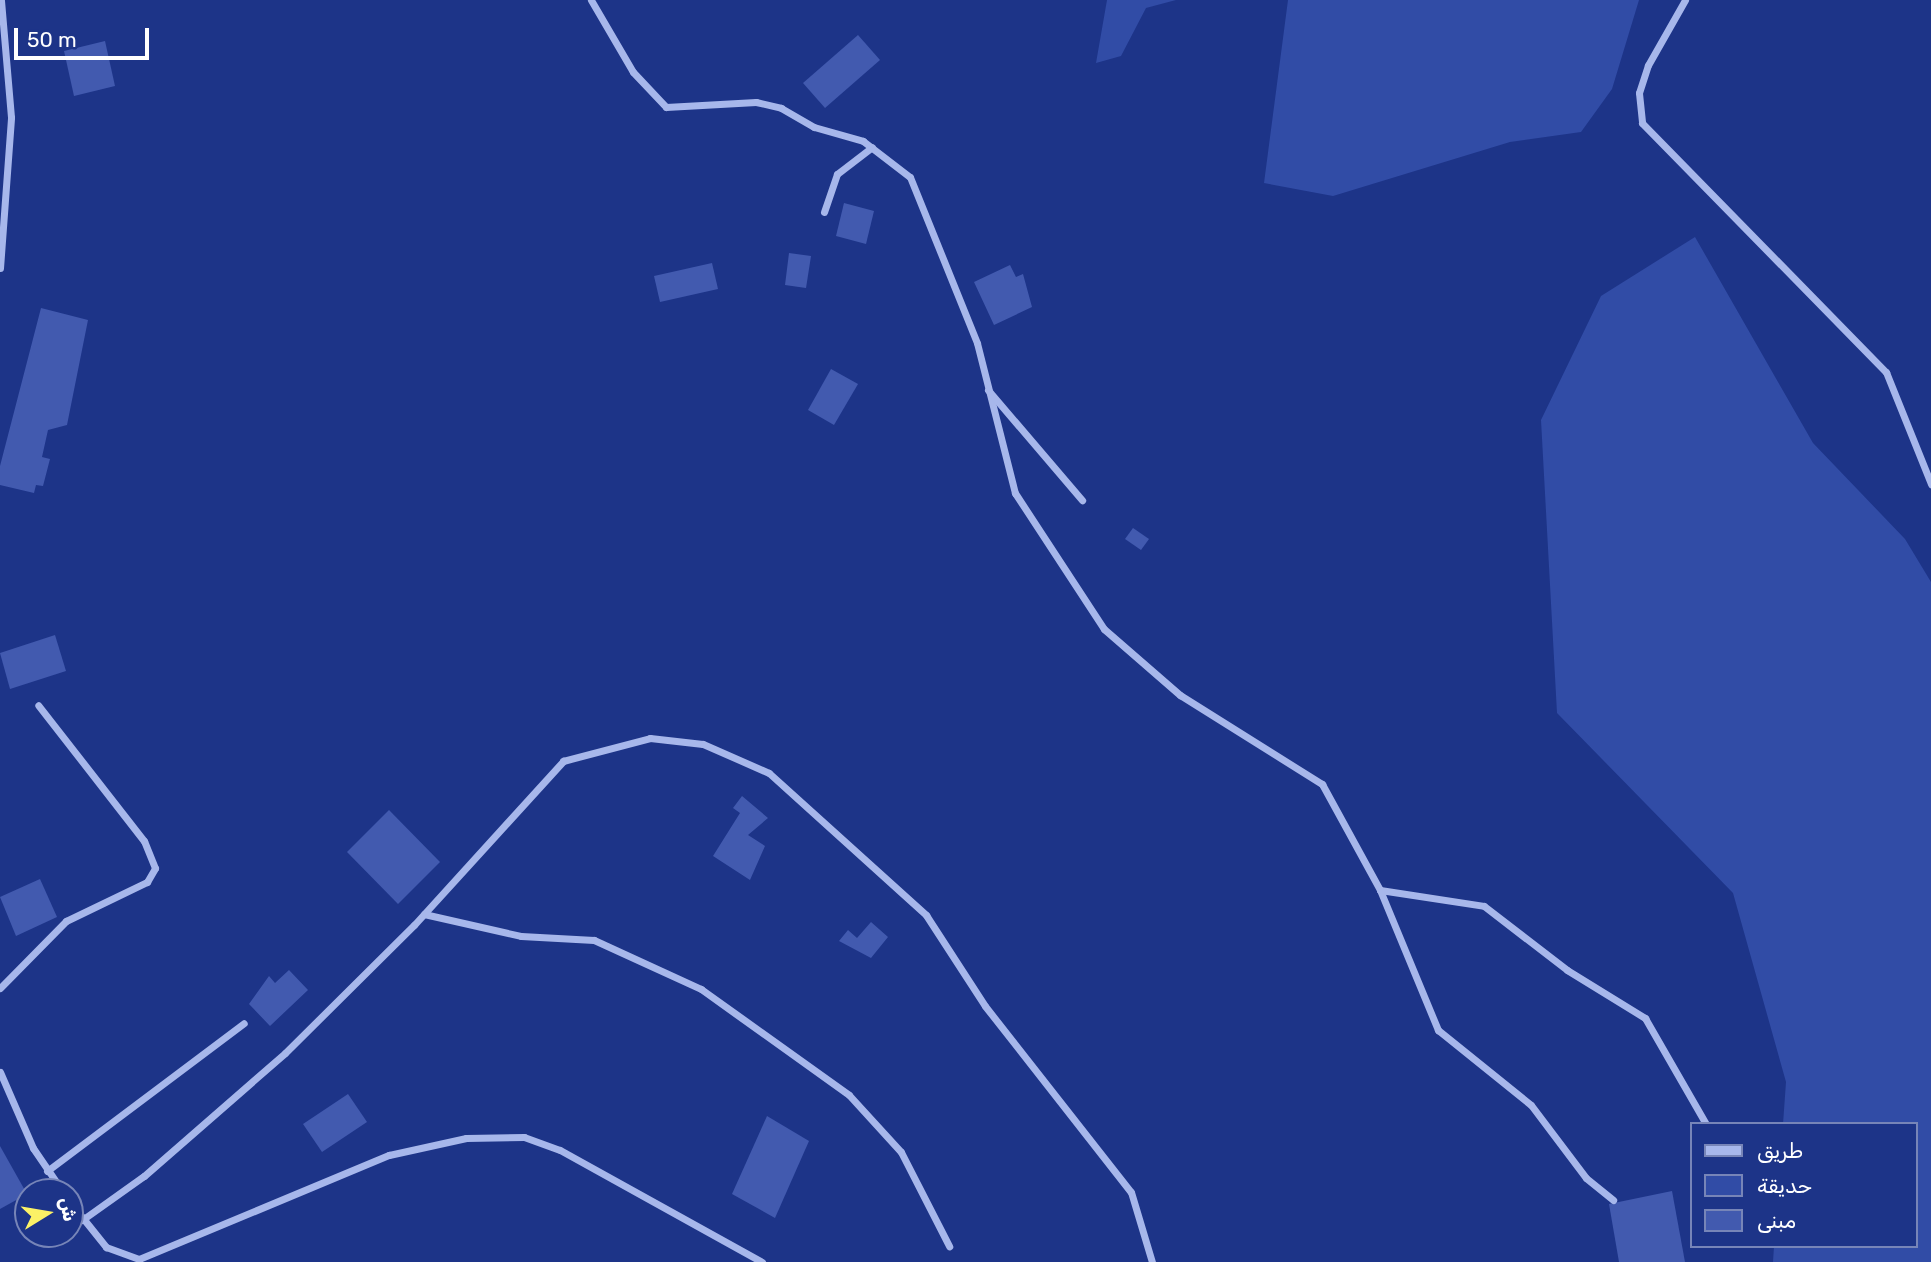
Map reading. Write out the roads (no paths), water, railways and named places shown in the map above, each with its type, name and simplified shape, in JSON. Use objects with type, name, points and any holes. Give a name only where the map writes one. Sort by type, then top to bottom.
[{"type":"street","points":[[0,268],[11,117],[1,0]]},
{"type":"street","points":[[591,0],[633,72],[666,107],[770,105],[872,147],[910,177],[924,201],[988,389],[1015,494],[1104,629],[1180,695],[1322,784],[1380,890],[1438,1030],[1531,1105],[1586,1178],[1613,1200]]},
{"type":"street","points":[[1685,0],[1648,65],[1639,93],[1642,123],[1886,372],[1931,484]]},
{"type":"street","points":[[824,212],[837,174],[872,147]]},
{"type":"street","points":[[988,389],[1082,500]]},
{"type":"street","points":[[0,988],[66,921],[147,883],[155,869],[144,841],[38,705]]},
{"type":"street","points":[[84,1219],[144,1176],[285,1053],[424,914],[546,776],[572,756],[650,738],[726,752],[802,798],[926,915],[985,1006],[1131,1192],[1152,1262]]},
{"type":"street","points":[[1380,890],[1484,906],[1567,970],[1625,1004],[1661,1037],[1705,1122]]},
{"type":"street","points":[[424,914],[521,936],[594,940],[701,989],[849,1095],[901,1153],[949,1246]]},
{"type":"street","points":[[47,1171],[244,1023]]},
{"type":"street","points":[[0,1072],[52,1178]]},
{"type":"street","points":[[84,1222],[116,1255],[139,1259],[389,1155],[466,1138],[514,1136],[559,1150],[762,1262]]}]
